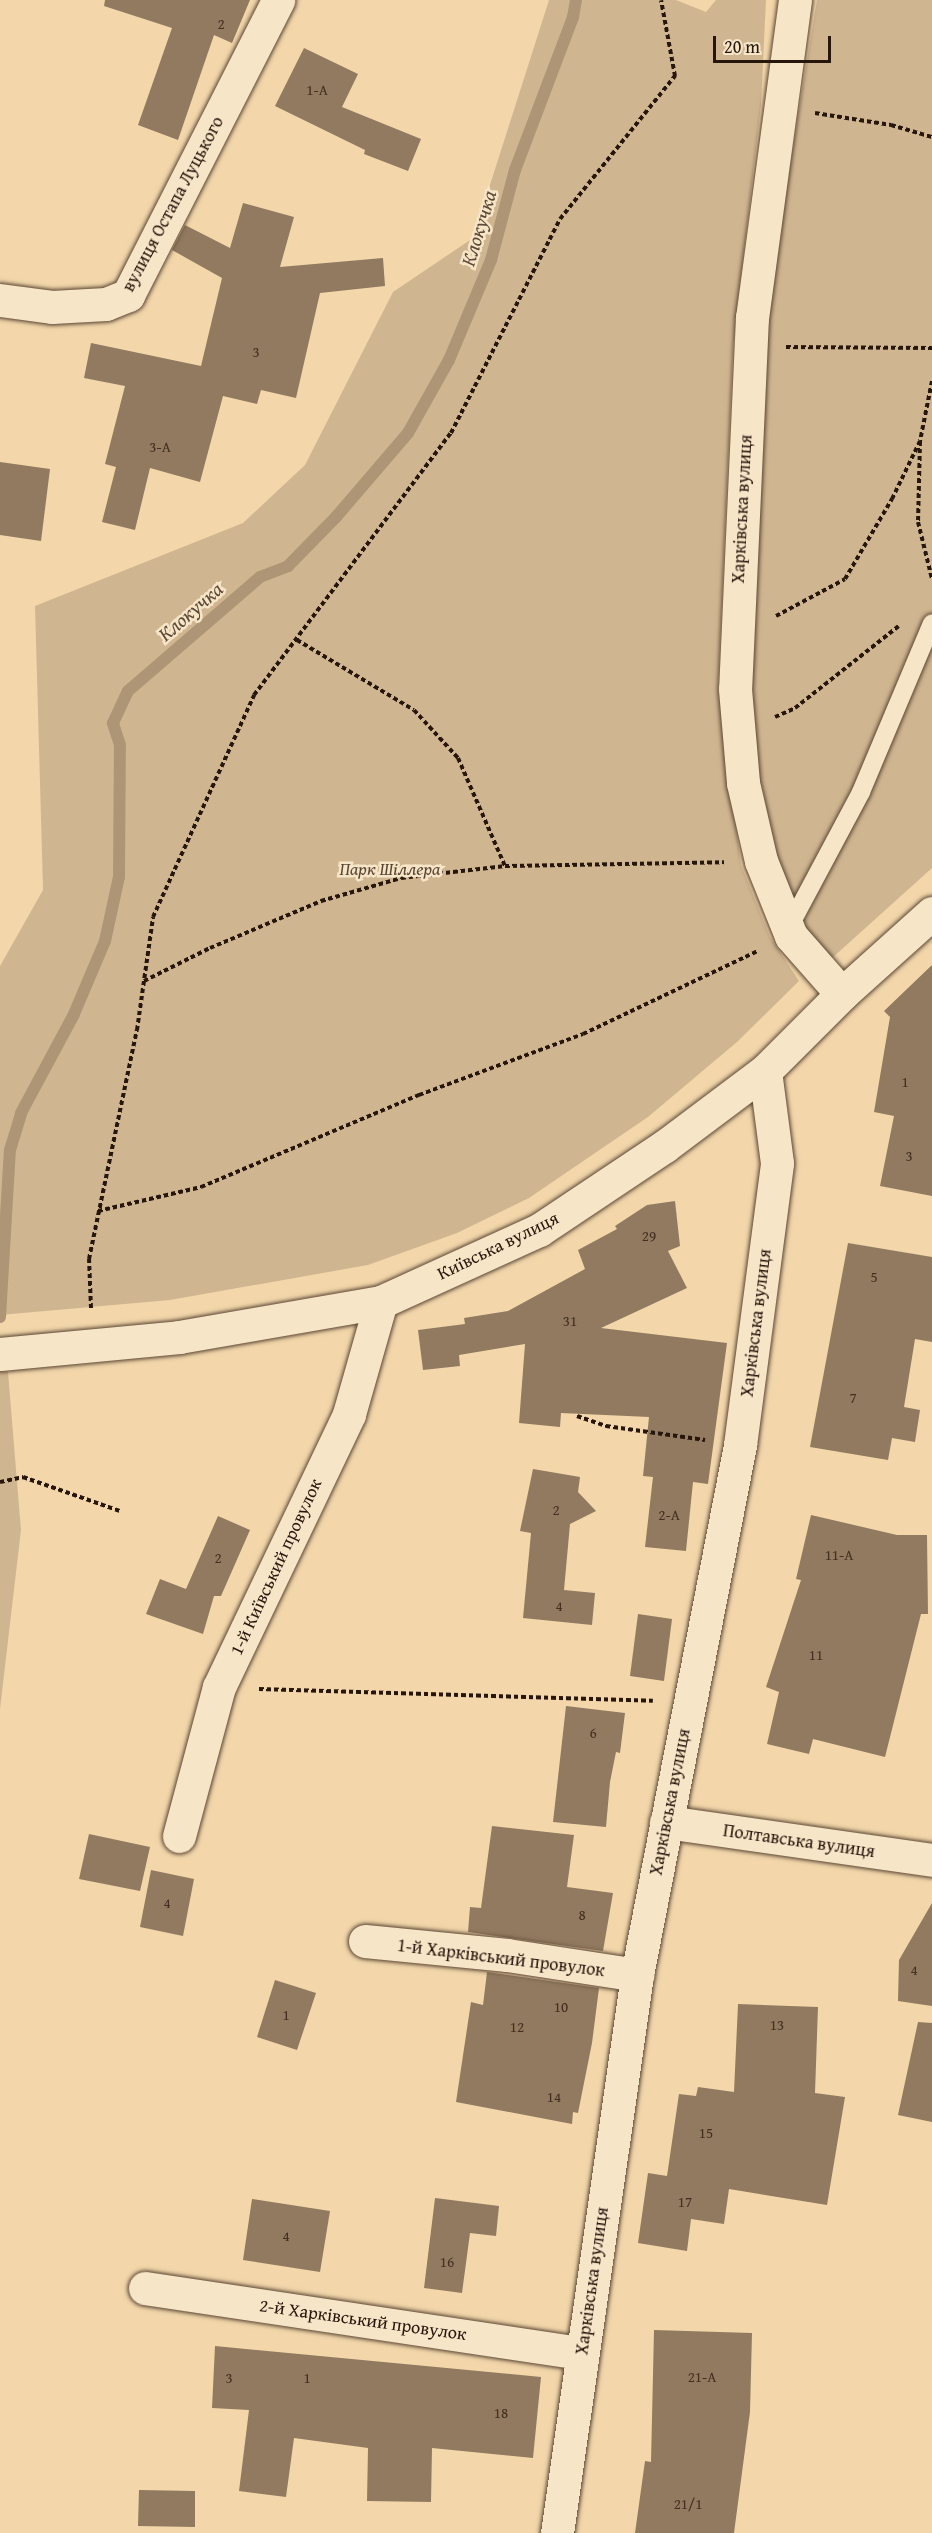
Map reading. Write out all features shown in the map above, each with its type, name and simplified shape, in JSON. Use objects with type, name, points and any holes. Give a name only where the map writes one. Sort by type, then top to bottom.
[{"type":"street","name":"вулиця Остапа Луцького","points":[[0,300],[52,307],[106,304],[128,295],[278,0]]},
{"type":"street","name":"Харківська вулиця","points":[[795,0],[783,108],[750,347],[735,689],[743,783],[761,861],[790,932],[842,994]]},
{"type":"street","name":"Київська вулиця","points":[[0,1354],[179,1337],[381,1302],[539,1230],[665,1146],[765,1071],[842,994],[932,914]]},
{"type":"street","name":"Харківська вулиця","points":[[557,2533],[637,1975],[740,1444],[777,1163],[765,1071]]},
{"type":"street","name":"1-й Київський провулок","points":[[179,1836],[219,1687],[349,1414],[381,1302]]},
{"type":"street","name":"Полтавська вулиця","points":[[666,1822],[932,1860]]},
{"type":"street","name":"1-й Харківський провулок","points":[[365,1941],[507,1955],[637,1975]]},
{"type":"street","name":"2-й Харківський провулок","points":[[145,2288],[582,2353]]},
{"type":"lane","points":[[790,932],[861,792],[932,623]]},
{"type":"path","points":[[91,1311],[89,1259],[144,981],[153,917],[254,695],[451,433],[560,219],[675,76],[661,0]]},
{"type":"path","points":[[783,108],[891,125],[932,137]]},
{"type":"path","points":[[750,347],[932,348]]},
{"type":"path","points":[[932,381],[920,441],[918,522],[932,579]]},
{"type":"path","points":[[737,622],[785,615],[845,579],[892,499],[920,441]]},
{"type":"path","points":[[739,734],[795,708],[901,624]]},
{"type":"path","points":[[297,640],[414,710],[459,758],[505,866]]},
{"type":"path","points":[[144,981],[210,948],[321,901],[400,878],[505,866],[761,861]]},
{"type":"path","points":[[98,1211],[201,1187],[419,1095],[582,1034],[790,932]]},
{"type":"path","points":[[577,1416],[606,1426],[740,1444]]},
{"type":"path","points":[[0,1482],[23,1477],[120,1511]]},
{"type":"path","points":[[219,1687],[690,1702]]},
{"type":"green space","name":"Парк Шіллера","points":[[549,0],[676,0],[706,12],[716,0],[766,0],[761,105],[733,346],[718,689],[741,865],[770,937],[799,981],[737,1042],[648,1117],[529,1198],[457,1233],[368,1265],[170,1300],[0,1315],[0,966],[43,890],[35,606],[243,523],[305,465],[393,292],[473,238]]},
{"type":"green space","points":[[817,0],[932,0],[932,868],[831,959],[804,928],[769,856],[743,687],[765,318]]},
{"type":"green space","points":[[0,1371],[8,1372],[21,1530],[0,1709]]},
{"type":"building","points":[[105,0],[250,0],[232,43],[214,35],[178,140],[138,125],[172,28],[104,6]]},
{"type":"building","points":[[304,48],[358,74],[342,107],[421,139],[408,171],[364,154],[365,150],[275,106]]},
{"type":"building","points":[[243,203],[294,217],[280,267],[383,258],[385,286],[320,293],[296,398],[261,390],[257,404],[223,396],[200,482],[150,468],[135,530],[102,522],[116,467],[105,464],[125,386],[84,378],[91,343],[201,366],[222,278],[172,250],[185,225],[230,248]]},
{"type":"building","points":[[0,462],[50,469],[41,541],[0,535]]},
{"type":"building","points":[[932,965],[932,1196],[880,1186],[894,1116],[874,1112],[890,1017],[884,1011]]},
{"type":"building","points":[[675,1201],[680,1246],[668,1251],[687,1288],[601,1328],[727,1343],[708,1484],[693,1482],[686,1551],[645,1547],[653,1477],[643,1476],[649,1417],[561,1413],[560,1427],[519,1423],[525,1344],[459,1355],[460,1366],[423,1370],[418,1330],[465,1324],[464,1318],[508,1311],[585,1269],[578,1250],[617,1229],[615,1226],[647,1205]]},
{"type":"building","points":[[848,1243],[932,1257],[932,1342],[915,1339],[904,1407],[920,1410],[915,1442],[892,1438],[888,1460],[810,1447]]},
{"type":"building","points":[[533,1469],[580,1477],[578,1492],[596,1511],[570,1524],[564,1590],[595,1593],[592,1625],[523,1618],[531,1533],[520,1531]]},
{"type":"building","points":[[811,1515],[897,1535],[927,1535],[928,1614],[921,1614],[885,1757],[813,1739],[809,1754],[767,1744],[779,1692],[766,1687],[801,1580],[796,1579]]},
{"type":"building","points":[[218,1516],[250,1530],[221,1596],[214,1596],[203,1634],[146,1614],[160,1579],[186,1589]]},
{"type":"building","points":[[638,1614],[672,1619],[664,1681],[630,1676]]},
{"type":"building","points":[[566,1706],[625,1713],[620,1753],[616,1752],[610,1782],[606,1827],[553,1822]]},
{"type":"building","points":[[492,1826],[574,1835],[567,1887],[613,1893],[603,1951],[468,1932],[470,1907],[481,1908]]},
{"type":"building","points":[[89,1834],[150,1847],[140,1891],[79,1879]]},
{"type":"building","points":[[151,1870],[194,1879],[183,1936],[140,1927]]},
{"type":"building","points":[[932,1903],[932,2006],[898,2001],[899,1960]]},
{"type":"building","points":[[487,1972],[599,1988],[592,2043],[578,2113],[573,2112],[572,2124],[456,2102],[471,2002],[483,2005]]},
{"type":"building","points":[[275,1980],[316,1993],[297,2050],[257,2037]]},
{"type":"building","points":[[738,2004],[818,2007],[815,2093],[845,2097],[827,2205],[729,2189],[724,2224],[691,2219],[687,2251],[638,2243],[648,2173],[667,2176],[679,2094],[696,2096],[698,2087],[734,2092]]},
{"type":"building","points":[[918,2022],[932,2023],[932,2122],[898,2115]]},
{"type":"building","points":[[435,2198],[499,2206],[496,2236],[470,2233],[462,2293],[424,2288]]},
{"type":"building","points":[[252,2199],[330,2211],[320,2272],[243,2260]]},
{"type":"building","points":[[654,2330],[752,2333],[750,2412],[734,2533],[635,2533],[645,2461],[651,2462]]},
{"type":"building","points":[[215,2346],[541,2377],[533,2458],[432,2448],[431,2502],[367,2501],[368,2448],[294,2438],[286,2497],[239,2491],[249,2410],[212,2408]]},
{"type":"building","points":[[139,2490],[195,2491],[195,2527],[138,2526]]},
{"type":"waterway","name":"Клокучка","points":[[0,1317],[10,1150],[21,1113],[74,1014],[105,941],[119,877],[120,745],[113,723],[128,691],[260,577],[288,566],[336,517],[408,433],[449,360],[491,260],[515,170],[573,17],[576,0]]}]
